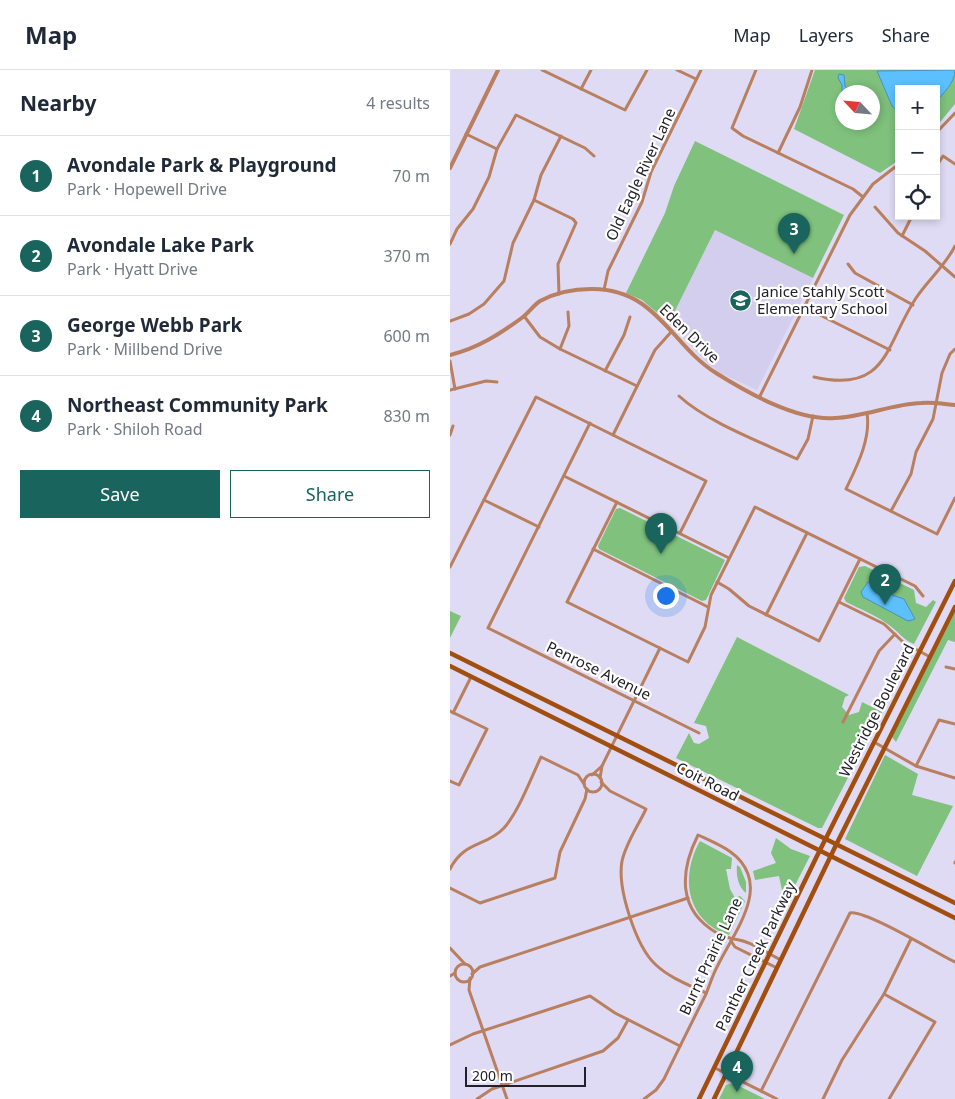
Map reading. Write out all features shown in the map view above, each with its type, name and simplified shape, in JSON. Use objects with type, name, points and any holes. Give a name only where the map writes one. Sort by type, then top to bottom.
[{"type":"main road","name":"Westridge Boulevard","points":[[819,851],[955,581]]},
{"type":"main road","name":"Westridge Boulevard","points":[[832,857],[836,845],[955,607]]},
{"type":"main road","name":"Coit Road","points":[[450,653],[955,903]]},
{"type":"main road","name":"Coit Road","points":[[450,666],[955,918]]},
{"type":"main road","points":[[471,677],[476,666]]},
{"type":"main road","name":"Panther Creek Parkway","points":[[699,1099],[819,851]]},
{"type":"main road","name":"Panther Creek Parkway","points":[[714,1099],[832,857]]},
{"type":"street","points":[[450,168],[498,70]]},
{"type":"street","points":[[542,70],[625,110],[647,70]]},
{"type":"street","points":[[582,89],[591,70]]},
{"type":"street","points":[[677,70],[696,79]]},
{"type":"street","name":"Old Eagle River Lane","points":[[604,290],[608,272],[642,202],[651,172],[701,70]]},
{"type":"street","points":[[756,70],[732,128],[743,136],[853,189],[863,197]]},
{"type":"street","points":[[778,153],[800,107],[812,70]]},
{"type":"street","points":[[939,130],[955,113]]},
{"type":"street","points":[[450,244],[457,229],[471,212],[489,177],[497,149],[516,115],[585,148],[594,156]]},
{"type":"street","points":[[466,134],[497,149]]},
{"type":"street","points":[[450,321],[469,314],[498,290],[504,281],[513,244],[534,200],[541,175],[561,136]]},
{"type":"street","points":[[940,160],[942,156],[955,164]]},
{"type":"street","points":[[760,396],[843,228],[863,197],[882,176],[895,167]]},
{"type":"street","points":[[534,200],[573,219],[576,223],[558,264],[559,294]]},
{"type":"street","points":[[876,208],[902,236],[925,250],[955,276]]},
{"type":"street","points":[[902,236],[910,220]]},
{"type":"street","points":[[814,377],[844,381],[871,372],[883,361],[913,305],[955,246]]},
{"type":"street","points":[[848,264],[855,273],[913,305]]},
{"type":"street","name":"Eden Drive","points":[[450,354],[479,346],[524,316],[539,302],[559,294],[586,289],[604,290],[618,293],[644,306],[672,330],[710,369],[788,410],[813,416],[834,418],[920,402],[955,405]]},
{"type":"street","points":[[804,307],[890,350]]},
{"type":"street","points":[[560,349],[569,326],[568,312]]},
{"type":"street","points":[[524,316],[540,337],[560,349],[637,386]]},
{"type":"street","points":[[605,371],[624,334],[630,317]]},
{"type":"street","points":[[613,435],[655,350],[672,330]]},
{"type":"street","points":[[891,511],[911,474],[916,452],[933,419],[942,373],[950,354],[955,349]]},
{"type":"street","points":[[450,361],[452,390],[486,381],[497,382]]},
{"type":"street","points":[[450,567],[536,396],[706,481],[680,534]]},
{"type":"street","points":[[679,396],[688,405],[797,459],[808,439],[813,416]]},
{"type":"street","points":[[867,413],[868,421],[862,454],[846,489],[937,534],[955,498]]},
{"type":"street","points":[[484,500],[539,527],[590,423]]},
{"type":"street","points":[[450,434],[453,426]]},
{"type":"street","points":[[564,476],[730,558]]},
{"type":"street","points":[[617,502],[567,602],[688,662],[704,630],[708,606],[717,582],[755,507],[915,586],[923,596]]},
{"type":"street","name":"Penrose Avenue","points":[[539,527],[488,628],[699,733]]},
{"type":"street","points":[[766,615],[808,533]]},
{"type":"street","points":[[593,550],[708,606]]},
{"type":"street","points":[[717,582],[731,591],[745,604],[819,641],[860,559]]},
{"type":"street","points":[[838,602],[884,624],[903,642],[930,657]]},
{"type":"street","points":[[843,722],[879,651],[895,634]]},
{"type":"street","points":[[585,799],[596,791],[601,780],[602,766],[660,648]]},
{"type":"street","points":[[946,667],[955,669]]},
{"type":"street","points":[[450,780],[459,785],[487,729],[452,712],[471,677]]},
{"type":"street","points":[[916,766],[939,720],[955,724]]},
{"type":"street","points":[[874,742],[916,766],[955,778]]},
{"type":"street","points":[[450,869],[464,850],[492,837],[506,826],[541,757],[578,775],[590,775],[601,780],[610,791],[646,809],[626,850],[621,866],[622,887],[641,945],[654,963],[666,973],[706,993]]},
{"type":"street","points":[[584,784],[590,775],[602,766]]},
{"type":"street","points":[[450,888],[480,903],[557,876],[561,849],[585,799],[587,789],[578,775]]},
{"type":"street","points":[[587,789],[610,791]]},
{"type":"street","name":"Burnt Prairie Lane","points":[[644,1099],[662,1083],[749,901],[748,875],[742,863],[733,853],[698,835],[685,868],[688,898]]},
{"type":"street","points":[[467,965],[455,971],[450,978],[459,980],[471,976],[480,967],[688,898],[694,912],[704,924],[730,940],[735,948],[777,968]]},
{"type":"street","points":[[761,1091],[844,924],[853,912],[911,938],[955,962]]},
{"type":"street","points":[[823,1099],[842,1060],[884,994],[911,938]]},
{"type":"street","points":[[730,940],[740,940],[781,960]]},
{"type":"street","points":[[450,948],[467,965],[480,967]]},
{"type":"street","points":[[456,956],[455,971],[459,980],[469,990],[507,1099]]},
{"type":"street","points":[[467,965],[471,976],[469,990]]},
{"type":"street","points":[[884,994],[935,1022],[932,1030],[889,1099]]},
{"type":"street","points":[[450,1045],[483,1030],[592,996],[628,1020],[680,1046]]},
{"type":"street","points":[[477,1099],[488,1091],[501,1086],[603,1051],[616,1041],[628,1020]]},
{"type":"street","points":[[715,1068],[777,1099]]},
{"type":"shaded area","name":"Janice Stahly Scott Elementary School","points":[[715,230],[813,278],[757,390],[720,373],[707,363],[669,323]]},
{"type":"green space","points":[[815,70],[955,70],[955,104],[940,122],[940,85],[895,85],[895,163],[880,173],[794,129]]},
{"type":"green space","points":[[695,141],[844,215],[813,278],[715,230],[669,323],[642,300],[626,293],[665,213],[674,186]]},
{"type":"green space","points":[[620,508],[725,560],[706,600],[702,601],[599,549],[598,546],[616,509]]},
{"type":"green space","points":[[865,566],[914,590],[916,603],[926,607],[933,600],[936,602],[914,644],[879,618],[846,602],[844,598],[859,567]]},
{"type":"green space","points":[[450,611],[461,616],[450,638]]},
{"type":"green space","points":[[955,612],[955,642],[948,640],[896,742],[892,737]]},
{"type":"green space","points":[[737,637],[849,695],[845,697],[842,707],[849,715],[859,712],[862,702],[882,712],[822,828],[818,828],[676,758],[689,733],[694,743],[699,744],[709,738],[706,726],[694,723]]},
{"type":"green space","points":[[885,755],[918,774],[912,795],[953,806],[917,876],[845,839]]},
{"type":"green space","points":[[776,838],[791,849],[810,856],[787,901],[783,895],[779,876],[755,880],[753,871],[776,863],[771,853]]},
{"type":"green space","points":[[700,841],[732,858],[731,869],[726,869],[730,889],[735,898],[740,896],[745,901],[729,935],[715,928],[704,919],[696,908],[691,896],[690,868]]},
{"type":"green space","points":[[737,865],[740,867],[746,882],[746,893],[738,881]]},
{"type":"green space","points":[[733,1083],[765,1099],[719,1099],[726,1085]]},
{"type":"water","points":[[955,70],[951,83],[940,97],[940,85],[895,85],[895,109],[892,106],[877,71]]},
{"type":"water","points":[[839,74],[844,75],[845,85],[842,85],[838,78]]},
{"type":"water","points":[[868,582],[875,586],[877,593],[880,595],[886,593],[904,599],[915,619],[908,621],[863,597],[861,592]]},
{"type":"place","name":"George Webb Park","points":[[794,254]]},
{"type":"place","name":"Janice Stahly Scott Elementary School","points":[[741,300]]},
{"type":"place","name":"Avondale Park & Playground","points":[[661,554]]},
{"type":"place","name":"Avondale Lake Park","points":[[885,605]]},
{"type":"place","name":"Northeast Community Park","points":[[737,1092]]}]
